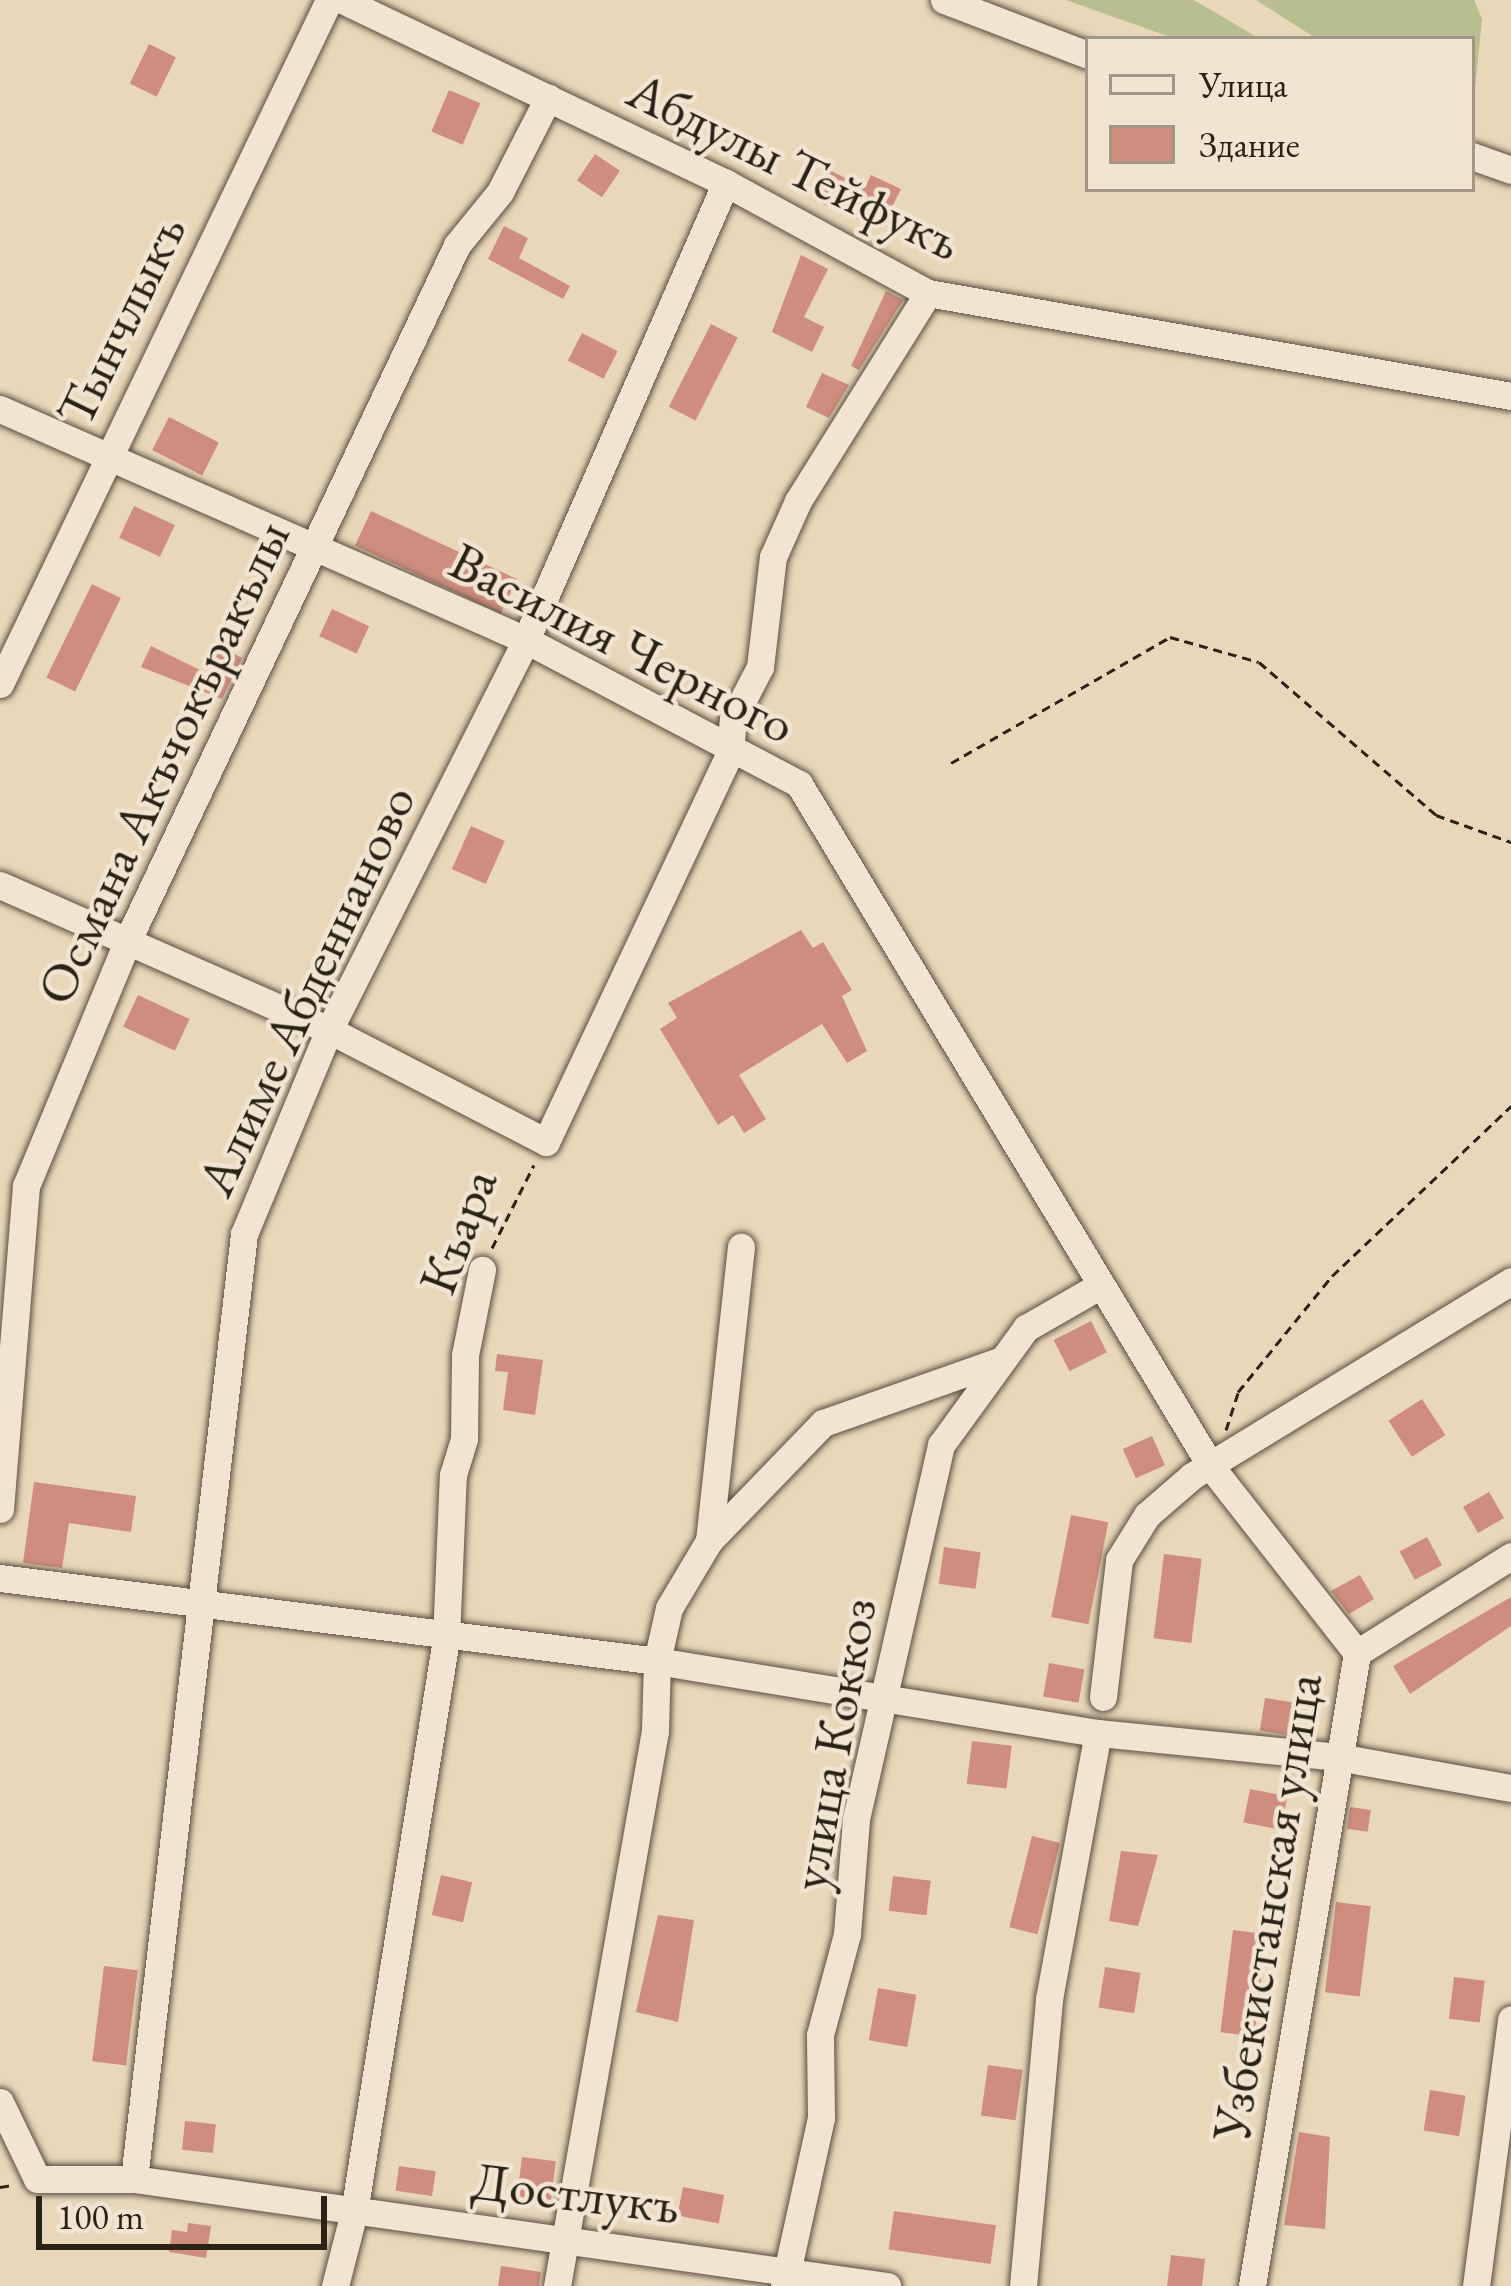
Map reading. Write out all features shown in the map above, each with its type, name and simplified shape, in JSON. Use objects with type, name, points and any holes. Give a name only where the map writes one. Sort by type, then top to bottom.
[{"type":"street","name":"Тынчлыкъ","points":[[0,685],[329,0]]},
{"type":"street","name":"Абдулы Тейфукъ","points":[[342,0],[727,183],[928,293],[1511,395]]},
{"type":"street","points":[[944,0],[1085,54]]},
{"type":"street","name":"Османа Акъчокъракълы","points":[[0,1509],[26,1186],[126,944],[458,245],[500,192],[548,98]]},
{"type":"street","points":[[1475,157],[1511,170]]},
{"type":"street","name":"Алиме Абденнаново","points":[[134,2179],[207,1605],[244,1234],[329,1030],[526,640],[727,183]]},
{"type":"street","name":"Къара","points":[[546,1142],[730,752],[733,719],[760,667],[773,557],[798,501],[928,293]]},
{"type":"street","name":"Василия Черного","points":[[0,409],[526,640],[730,752],[799,784],[1212,1468],[1357,1653]]},
{"type":"street","points":[[0,885],[329,1030],[546,1142]]},
{"type":"street","points":[[709,1540],[741,1247]]},
{"type":"street","name":"Къара","points":[[335,2286],[354,2212],[446,1639],[453,1475],[464,1439],[465,1355],[482,1270]]},
{"type":"street","points":[[1103,1697],[1125,1549],[1147,1515],[1212,1468],[1511,1281]]},
{"type":"street","name":"улица Коккоз","points":[[786,2278],[820,2118],[820,2035],[847,1934],[856,1819],[941,1445],[1026,1328],[1100,1285]]},
{"type":"street","points":[[557,2286],[655,1731],[657,1661],[669,1608],[709,1540],[823,1424],[1003,1360]]},
{"type":"street","name":"Узбекистанская улица","points":[[1252,2286],[1357,1653],[1511,1556]]},
{"type":"street","points":[[0,1578],[56,1582],[446,1639],[657,1661],[1098,1733],[1338,1757],[1511,1788]]},
{"type":"street","points":[[1023,2286],[1048,1999],[1098,1733]]},
{"type":"street","points":[[1476,2286],[1511,2019]]},
{"type":"street","name":"Достлукъ","points":[[0,2102],[37,2179],[134,2179],[567,2237],[786,2278],[887,2286]]},
{"type":"path","points":[[951,763],[1170,637],[1259,662],[1436,814],[1511,842]]},
{"type":"path","points":[[1238,1453],[1224,1425],[1238,1392],[1332,1276],[1511,1106]]},
{"type":"path","name":"Къара","points":[[482,1270],[546,1142]]},
{"type":"green space","points":[[1066,0],[1194,0],[1255,36],[1168,36]]},
{"type":"green space","points":[[1256,0],[1474,0],[1482,19],[1475,89],[1475,36],[1312,36]]},
{"type":"building","points":[[149,44],[176,57],[157,97],[130,84]]},
{"type":"building","points":[[449,90],[480,103],[463,145],[431,131]]},
{"type":"building","points":[[595,154],[620,171],[602,197],[577,181]]},
{"type":"building","points":[[829,170],[865,188],[871,175],[901,189],[881,229],[814,200]]},
{"type":"building","points":[[504,226],[528,238],[519,258],[570,286],[563,299],[488,259]]},
{"type":"building","points":[[801,255],[828,269],[804,317],[824,327],[812,352],[772,332]]},
{"type":"building","points":[[886,291],[903,300],[859,370],[851,366]]},
{"type":"building","points":[[711,324],[738,338],[696,420],[669,407]]},
{"type":"building","points":[[582,333],[618,351],[604,379],[568,361]]},
{"type":"building","points":[[822,373],[849,385],[829,418],[806,407]]},
{"type":"building","points":[[169,417],[219,442],[202,475],[152,450]]},
{"type":"building","points":[[134,506],[175,525],[160,557],[119,538]]},
{"type":"building","points":[[371,511],[517,579],[501,613],[355,545]]},
{"type":"building","points":[[92,584],[121,598],[75,692],[46,677]]},
{"type":"building","points":[[332,609],[369,626],[356,654],[319,636]]},
{"type":"building","points":[[151,646],[206,673],[220,646],[242,658],[222,699],[141,667]]},
{"type":"building","points":[[471,826],[505,841],[486,884],[452,869]]},
{"type":"building","points":[[801,930],[813,948],[823,942],[852,990],[842,996],[867,1051],[847,1063],[822,1024],[739,1075],[766,1119],[744,1133],[733,1115],[718,1125],[660,1029],[677,1018],[668,1003]]},
{"type":"building","points":[[138,995],[190,1019],[175,1051],[123,1027]]},
{"type":"building","points":[[1091,1321],[1107,1352],[1069,1371],[1054,1340]]},
{"type":"building","points":[[497,1354],[543,1360],[535,1415],[503,1410],[508,1372],[495,1371]]},
{"type":"building","points":[[1422,1399],[1445,1435],[1412,1457],[1388,1421]]},
{"type":"building","points":[[1152,1436],[1165,1465],[1136,1478],[1123,1449]]},
{"type":"building","points":[[34,1482],[136,1496],[131,1532],[69,1523],[62,1568],[23,1563]]},
{"type":"building","points":[[1489,1492],[1504,1518],[1478,1533],[1463,1507]]},
{"type":"building","points":[[1071,1515],[1108,1522],[1088,1624],[1051,1617]]},
{"type":"building","points":[[1427,1537],[1442,1565],[1415,1580],[1400,1552]]},
{"type":"building","points":[[944,1547],[981,1552],[975,1589],[939,1584]]},
{"type":"building","points":[[1164,1554],[1202,1559],[1191,1643],[1154,1638]]},
{"type":"building","points":[[1360,1575],[1374,1599],[1349,1614],[1331,1591]]},
{"type":"building","points":[[1511,1597],[1511,1626],[1410,1694],[1393,1666]]},
{"type":"building","points":[[1049,1663],[1084,1669],[1079,1703],[1043,1696]]},
{"type":"building","points":[[1265,1698],[1297,1703],[1291,1736],[1260,1731]]},
{"type":"building","points":[[972,1741],[1012,1746],[1006,1789],[967,1784]]},
{"type":"building","points":[[1250,1789],[1287,1796],[1281,1830],[1244,1822]]},
{"type":"building","points":[[1350,1807],[1371,1810],[1368,1832],[1347,1829]]},
{"type":"building","points":[[1032,1836],[1060,1843],[1037,1934],[1009,1927]]},
{"type":"building","points":[[1121,1851],[1158,1855],[1138,1926],[1109,1921]]},
{"type":"building","points":[[441,1875],[472,1882],[463,1922],[432,1915]]},
{"type":"building","points":[[893,1876],[931,1881],[926,1915],[889,1911]]},
{"type":"building","points":[[1336,1902],[1371,1906],[1360,1997],[1325,1992]]},
{"type":"building","points":[[658,1915],[694,1920],[678,2022],[636,2012]]},
{"type":"building","points":[[1233,1930],[1267,1934],[1254,2036],[1220,2032]]},
{"type":"building","points":[[104,1966],[138,1970],[126,2065],[92,2061]]},
{"type":"building","points":[[1105,1967],[1141,1973],[1134,2013],[1099,2007]]},
{"type":"building","points":[[1454,1977],[1485,1981],[1480,2022],[1449,2019]]},
{"type":"building","points":[[878,1988],[916,1995],[907,2047],[869,2040]]},
{"type":"building","points":[[988,2065],[1023,2070],[1016,2120],[981,2116]]},
{"type":"building","points":[[1430,2090],[1466,2096],[1459,2136],[1424,2130]]},
{"type":"building","points":[[185,2121],[216,2124],[213,2153],[182,2150]]},
{"type":"building","points":[[1299,2132],[1330,2137],[1325,2229],[1284,2225]]},
{"type":"building","points":[[522,2157],[556,2161],[551,2201],[517,2197]]},
{"type":"building","points":[[399,2166],[436,2171],[432,2196],[396,2191]]},
{"type":"building","points":[[683,2187],[724,2195],[719,2223],[677,2215]]},
{"type":"building","points":[[894,2211],[996,2225],[991,2264],[889,2250]]},
{"type":"building","points":[[188,2223],[211,2226],[206,2258],[169,2252],[172,2230],[187,2232]]},
{"type":"building","points":[[1171,2255],[1205,2259],[1202,2286],[1167,2286]]},
{"type":"building","points":[[501,2266],[541,2272],[539,2286],[498,2286]]}]
